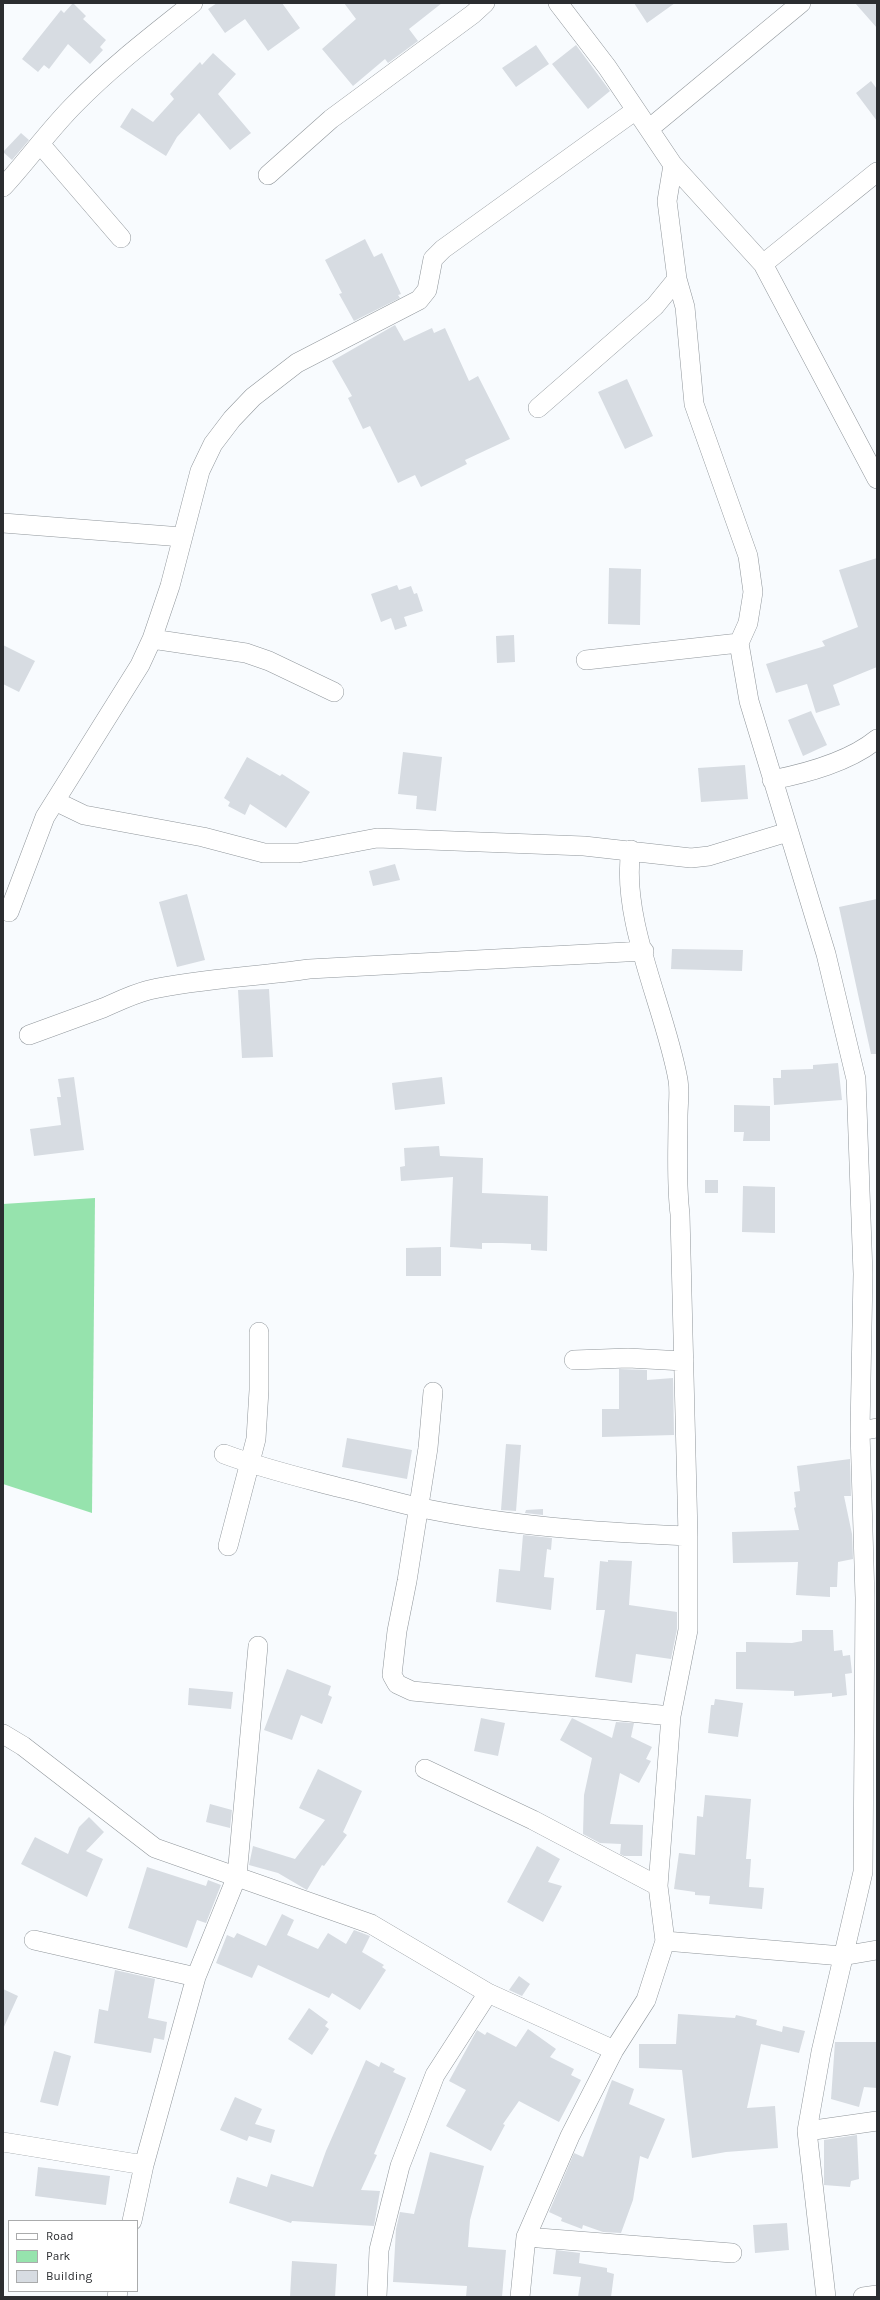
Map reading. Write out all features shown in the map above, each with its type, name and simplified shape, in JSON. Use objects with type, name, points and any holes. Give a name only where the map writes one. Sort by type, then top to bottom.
[{"type":"street","points":[[3,187],[74,105],[122,60],[193,3]]},
{"type":"street","points":[[268,175],[331,119],[473,14],[485,3]]},
{"type":"street","points":[[558,3],[607,67],[650,128],[673,165],[763,264],[877,479]]},
{"type":"street","points":[[650,128],[801,3]]},
{"type":"street","points":[[9,912],[45,817],[140,665],[152,639],[170,586],[200,471],[218,438],[232,419],[253,397],[297,363],[419,300],[427,290],[433,259],[443,249],[636,110]]},
{"type":"street","points":[[41,144],[121,238]]},
{"type":"street","points":[[673,165],[667,201],[677,279],[684,307],[694,404],[748,556],[752,574],[752,592],[748,623],[739,643],[749,701],[826,954],[856,1079],[870,1271],[868,1429],[871,1598],[863,1872],[842,1956],[807,2131],[826,2297]]},
{"type":"street","points":[[763,264],[877,172]]},
{"type":"street","points":[[538,408],[655,306],[677,279]]},
{"type":"street","points":[[3,523],[182,537]]},
{"type":"street","points":[[152,639],[246,653],[269,661],[334,692]]},
{"type":"street","points":[[586,660],[739,643]]},
{"type":"street","points":[[772,780],[831,764],[870,745],[877,739]]},
{"type":"street","points":[[55,801],[84,815],[203,837],[264,853],[298,853],[377,838],[584,846],[631,850],[691,858],[709,856],[788,832]]},
{"type":"street","points":[[520,2297],[526,2237],[570,2136],[614,2050],[646,2000],[665,1941],[658,1886],[671,1716],[688,1630],[688,1536],[684,1361],[680,1214],[677,1193],[679,1082],[637,927],[630,884],[629,866],[631,850]]},
{"type":"street","points":[[28,1035],[102,1008],[124,997],[149,990],[215,978],[317,969],[644,951]]},
{"type":"street","points":[[228,1546],[256,1439],[259,1390],[259,1332]]},
{"type":"street","points":[[574,1360],[628,1358],[684,1361]]},
{"type":"street","points":[[433,1392],[428,1448],[417,1507],[407,1581],[396,1631],[392,1675],[397,1684],[412,1691],[671,1716]]},
{"type":"street","points":[[224,1454],[250,1464],[417,1507],[509,1522],[566,1527],[598,1532],[688,1536]]},
{"type":"street","points":[[132,2220],[144,2165],[196,1977],[237,1876],[258,1646]]},
{"type":"street","points":[[3,1734],[23,1746],[155,1848],[371,1924],[488,1993],[614,2050]]},
{"type":"street","points":[[425,1769],[533,1820],[658,1886]]},
{"type":"street","points":[[34,1940],[196,1977]]},
{"type":"street","points":[[665,1941],[842,1956],[877,1950]]},
{"type":"street","points":[[377,2297],[379,2250],[400,2166],[435,2075],[488,1993]]},
{"type":"street","points":[[807,2131],[877,2121]]},
{"type":"street","points":[[3,2142],[144,2165]]},
{"type":"street","points":[[526,2237],[732,2253]]},
{"type":"street","points":[[863,2297],[877,2295]]},
{"type":"green space","points":[[95,1198],[92,1513],[3,1484],[3,1204]]},
{"type":"building","points":[[73,3],[86,16],[83,19],[106,40],[100,47],[103,50],[90,64],[68,44],[49,69],[44,65],[38,72],[22,59],[61,10],[64,13]]},
{"type":"building","points":[[217,3],[282,3],[300,28],[268,51],[245,19],[225,33],[208,9]]},
{"type":"building","points":[[344,3],[442,3],[409,29],[418,41],[388,63],[385,59],[353,86],[322,49],[356,19]]},
{"type":"building","points":[[634,3],[675,3],[647,23]]},
{"type":"building","points":[[855,3],[877,3],[877,28]]},
{"type":"building","points":[[536,45],[549,64],[516,87],[502,68]]},
{"type":"building","points":[[576,45],[610,91],[588,109],[552,64]]},
{"type":"building","points":[[213,53],[236,74],[218,94],[251,133],[230,150],[199,113],[177,137],[166,156],[120,127],[132,108],[153,122],[174,99],[170,94],[200,62],[202,65]]},
{"type":"building","points":[[871,81],[877,89],[877,121],[856,93]]},
{"type":"building","points":[[21,133],[29,140],[12,160],[3,152]]},
{"type":"building","points":[[365,239],[374,257],[382,253],[401,294],[398,295],[400,298],[354,321],[339,294],[342,293],[325,260]]},
{"type":"building","points":[[395,325],[404,341],[432,328],[434,333],[445,328],[469,381],[478,376],[510,439],[465,460],[467,464],[421,487],[415,475],[398,483],[370,426],[363,429],[348,398],[352,396],[332,361]]},
{"type":"building","points":[[627,379],[653,436],[625,449],[598,392]]},
{"type":"building","points":[[877,558],[877,667],[833,685],[840,705],[816,713],[807,684],[776,693],[766,664],[825,646],[822,641],[858,627],[839,570]]},
{"type":"building","points":[[609,568],[641,569],[640,625],[608,624]]},
{"type":"building","points":[[397,585],[399,590],[411,586],[414,594],[417,593],[423,611],[404,617],[407,626],[395,630],[391,618],[381,622],[371,594]]},
{"type":"building","points":[[514,635],[515,662],[497,663],[496,636]]},
{"type":"building","points":[[3,645],[35,661],[19,692],[3,684]]},
{"type":"building","points":[[811,711],[827,745],[803,756],[788,720]]},
{"type":"building","points":[[403,752],[442,757],[436,811],[416,809],[417,796],[398,794]]},
{"type":"building","points":[[247,757],[280,776],[282,774],[310,792],[286,828],[250,804],[245,815],[228,806],[230,802],[224,798]]},
{"type":"building","points":[[745,765],[748,799],[701,802],[698,768]]},
{"type":"building","points":[[395,864],[400,880],[373,886],[369,871]]},
{"type":"building","points":[[187,894],[205,960],[177,967],[159,902]]},
{"type":"building","points":[[877,899],[877,1054],[871,1054],[839,907]]},
{"type":"building","points":[[672,949],[743,950],[742,971],[671,969]]},
{"type":"building","points":[[269,989],[273,1057],[242,1058],[238,990]]},
{"type":"building","points":[[838,1063],[842,1100],[774,1105],[773,1078],[781,1078],[781,1070],[813,1069],[813,1065]]},
{"type":"building","points":[[74,1077],[84,1150],[34,1156],[30,1129],[61,1125],[57,1097],[61,1097],[58,1079]]},
{"type":"building","points":[[442,1077],[445,1104],[395,1110],[392,1083]]},
{"type":"building","points":[[734,1105],[770,1106],[770,1141],[743,1141],[744,1132],[734,1132]]},
{"type":"building","points":[[439,1146],[440,1156],[483,1158],[482,1193],[548,1196],[547,1251],[531,1250],[531,1244],[482,1243],[482,1249],[450,1247],[453,1177],[401,1181],[400,1167],[405,1166],[404,1148]]},
{"type":"building","points":[[705,1180],[718,1180],[718,1193],[705,1193]]},
{"type":"building","points":[[743,1186],[775,1187],[775,1233],[742,1232]]},
{"type":"building","points":[[441,1247],[441,1276],[406,1276],[406,1248]]},
{"type":"building","points":[[619,1369],[647,1370],[647,1380],[673,1378],[674,1435],[602,1437],[602,1409],[619,1409]]},
{"type":"building","points":[[347,1438],[412,1450],[407,1479],[342,1467]]},
{"type":"building","points":[[506,1444],[521,1445],[516,1511],[501,1510]]},
{"type":"building","points":[[850,1459],[851,1496],[844,1496],[852,1534],[853,1559],[838,1562],[837,1587],[830,1587],[830,1597],[796,1595],[798,1562],[733,1563],[732,1532],[799,1530],[794,1508],[796,1507],[794,1492],[800,1491],[797,1466]]},
{"type":"building","points":[[543,1509],[543,1515],[525,1513],[526,1510]]},
{"type":"building","points":[[523,1535],[552,1538],[551,1550],[547,1549],[544,1577],[554,1578],[551,1610],[496,1602],[499,1569],[520,1571]]},
{"type":"building","points":[[608,1560],[632,1561],[629,1605],[677,1612],[677,1629],[671,1659],[636,1654],[632,1683],[595,1677],[605,1610],[596,1610],[600,1561],[608,1562]]},
{"type":"building","points":[[802,1630],[833,1630],[834,1651],[842,1650],[843,1656],[850,1655],[852,1673],[845,1674],[847,1695],[832,1697],[832,1693],[794,1696],[794,1691],[736,1689],[736,1652],[746,1652],[746,1642],[792,1643],[802,1641]]},
{"type":"building","points":[[287,1669],[331,1686],[328,1695],[332,1697],[322,1724],[301,1715],[292,1740],[264,1730]]},
{"type":"building","points":[[189,1688],[233,1692],[231,1709],[188,1705]]},
{"type":"building","points":[[715,1699],[743,1703],[738,1737],[708,1733],[711,1705],[714,1705]]},
{"type":"building","points":[[481,1718],[505,1723],[498,1756],[474,1751]]},
{"type":"building","points":[[572,1718],[612,1738],[616,1722],[634,1723],[631,1737],[652,1747],[646,1759],[651,1761],[639,1783],[620,1773],[610,1824],[643,1825],[642,1856],[624,1856],[620,1854],[621,1844],[600,1843],[583,1834],[584,1795],[592,1758],[560,1740]]},
{"type":"building","points":[[318,1769],[362,1791],[343,1832],[347,1835],[324,1866],[322,1865],[307,1890],[278,1873],[249,1865],[253,1846],[295,1859],[325,1820],[299,1808]]},
{"type":"building","points":[[705,1795],[751,1799],[746,1859],[751,1859],[749,1887],[764,1888],[762,1909],[709,1904],[710,1896],[695,1895],[695,1892],[674,1889],[679,1853],[695,1855],[697,1816],[703,1817]]},
{"type":"building","points":[[210,1804],[232,1810],[230,1828],[206,1822]]},
{"type":"building","points":[[89,1817],[104,1832],[86,1851],[103,1859],[87,1897],[21,1864],[35,1837],[68,1854],[79,1827]]},
{"type":"building","points":[[537,1846],[560,1859],[548,1882],[562,1886],[543,1922],[507,1902]]},
{"type":"building","points":[[147,1867],[206,1886],[208,1880],[221,1885],[206,1923],[197,1920],[187,1948],[128,1928]]},
{"type":"building","points":[[282,1914],[294,1920],[287,1935],[318,1949],[328,1933],[346,1944],[354,1930],[370,1936],[362,1952],[384,1965],[382,1967],[386,1970],[360,2010],[332,1993],[329,1998],[258,1965],[252,1978],[216,1963],[227,1935],[234,1938],[237,1933],[266,1946]]},
{"type":"building","points":[[115,1970],[155,1979],[148,2018],[167,2022],[164,2040],[154,2038],[151,2053],[94,2043],[99,2009],[108,2011]]},
{"type":"building","points":[[519,1976],[530,1984],[522,1996],[509,1990]]},
{"type":"building","points":[[3,1989],[18,1996],[3,2029]]},
{"type":"building","points":[[309,2008],[328,2022],[325,2026],[329,2029],[312,2055],[288,2039]]},
{"type":"building","points":[[678,2014],[735,2018],[736,2015],[757,2020],[756,2025],[782,2032],[783,2026],[805,2031],[799,2053],[761,2044],[747,2108],[775,2106],[778,2148],[726,2152],[692,2158],[682,2070],[639,2068],[639,2044],[676,2044]]},
{"type":"building","points":[[528,2029],[556,2049],[550,2057],[574,2069],[571,2075],[581,2080],[559,2122],[519,2101],[503,2124],[505,2125],[491,2151],[446,2126],[466,2090],[449,2081],[477,2030],[485,2035],[487,2032],[516,2047]]},
{"type":"building","points":[[835,2042],[877,2042],[877,2088],[864,2087],[859,2107],[831,2099]]},
{"type":"building","points":[[54,2051],[71,2056],[58,2106],[40,2102]]},
{"type":"building","points":[[366,2060],[379,2067],[381,2062],[395,2069],[393,2072],[406,2078],[374,2154],[377,2155],[361,2190],[380,2191],[374,2226],[292,2221],[291,2223],[229,2203],[237,2177],[267,2187],[271,2174],[313,2187],[326,2151]]},
{"type":"building","points":[[612,2080],[634,2089],[629,2104],[665,2119],[648,2159],[640,2156],[633,2200],[621,2233],[603,2232],[583,2225],[582,2229],[561,2221],[562,2218],[549,2212],[574,2153],[583,2157]]},
{"type":"building","points":[[235,2097],[262,2109],[255,2124],[275,2130],[271,2143],[249,2136],[247,2141],[220,2130]]},
{"type":"building","points":[[857,2135],[859,2179],[851,2181],[850,2187],[824,2185],[824,2140]]},
{"type":"building","points":[[430,2152],[484,2166],[470,2220],[468,2247],[506,2250],[502,2297],[466,2297],[467,2286],[393,2282],[396,2229],[400,2212],[414,2214]]},
{"type":"building","points":[[38,2167],[110,2176],[106,2205],[35,2196]]},
{"type":"building","points":[[787,2223],[789,2250],[755,2253],[753,2225]]},
{"type":"building","points":[[556,2250],[580,2253],[579,2263],[607,2268],[607,2272],[614,2274],[611,2297],[578,2297],[581,2277],[553,2274]]},
{"type":"building","points":[[292,2261],[337,2264],[335,2297],[290,2297]]}]
